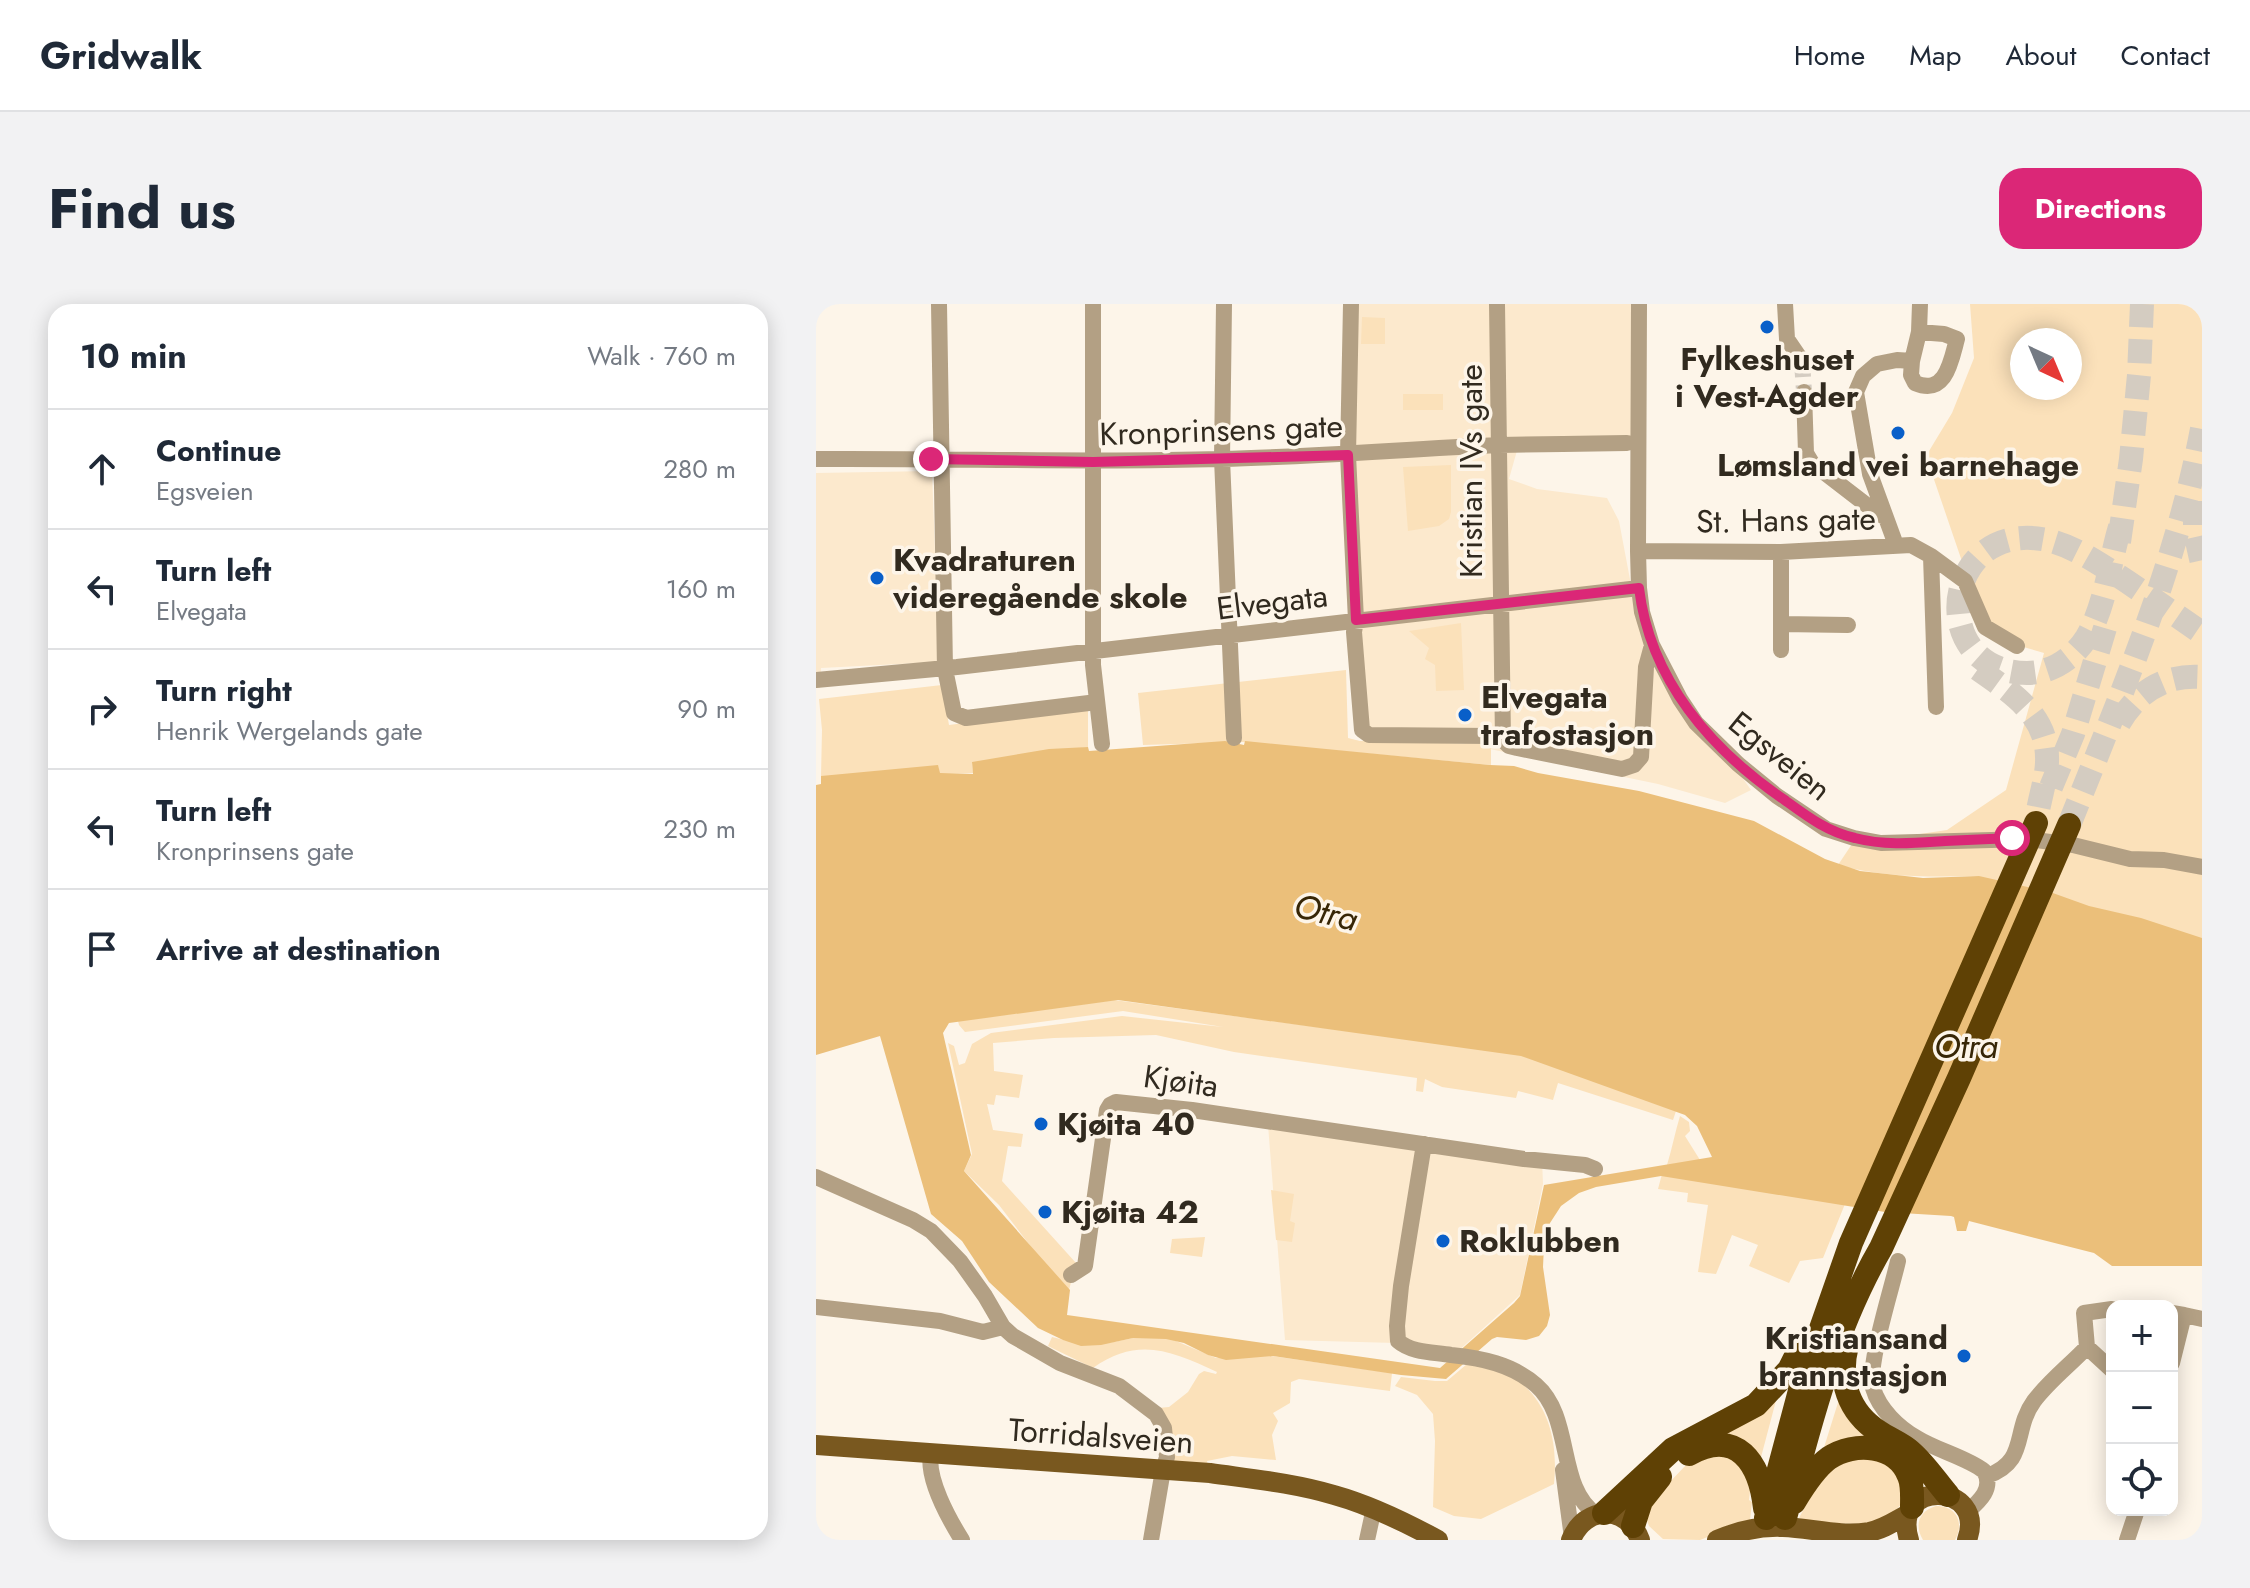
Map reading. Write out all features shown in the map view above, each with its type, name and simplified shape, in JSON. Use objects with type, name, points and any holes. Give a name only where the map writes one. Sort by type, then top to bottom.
[{"type":"highway","points":[[1775,1518],[1802,1383],[1851,1243],[2036,823]]},
{"type":"highway","points":[[1948,1495],[1911,1451],[1861,1418],[1845,1387],[1846,1348],[1875,1274],[1889,1255],[1959,1078],[2069,825]]},
{"type":"highway","points":[[1601,1514],[1673,1449],[1744,1412],[1767,1395],[1789,1370],[1831,1277],[1851,1243]]},
{"type":"highway","points":[[1775,1518],[1867,1272],[1889,1255]]},
{"type":"highway","points":[[1640,1535],[1641,1501],[1674,1464],[1710,1445],[1729,1445],[1746,1455],[1757,1471],[1763,1494],[1775,1518]]},
{"type":"highway","points":[[1775,1518],[1825,1461],[1842,1451],[1864,1447],[1883,1450],[1902,1463],[1911,1480],[1910,1510]]},
{"type":"main road","name":"Torridalsveien","points":[[817,1445],[1265,1479],[1317,1490],[1403,1515],[1454,1540]]},
{"type":"main road","points":[[1717,1540],[1736,1532],[1767,1527],[1843,1534],[1868,1532],[1892,1524],[1927,1496],[1937,1493],[1957,1500],[1970,1530]]},
{"type":"main road","name":"Torridalsveien","points":[[1374,1508],[1438,1540]]},
{"type":"main road","points":[[1909,1540],[1906,1530],[1910,1510]]},
{"type":"main road","points":[[1571,1539],[1584,1520],[1601,1514],[1615,1514],[1640,1535]]},
{"type":"main road","points":[[1738,1540],[1768,1534],[1824,1540]]},
{"type":"street","points":[[939,304],[945,669],[954,713],[966,718],[1097,702]]},
{"type":"street","points":[[1093,304],[1093,683],[1102,744]]},
{"type":"street","points":[[1224,304],[1222,459],[1234,738]]},
{"type":"street","points":[[1351,304],[1348,455],[1355,626]]},
{"type":"street","name":"Kristian IVs gate","points":[[1497,304],[1501,734]]},
{"type":"street","name":"Egsveien","points":[[1639,304],[1638,551],[1642,612],[1652,645],[1680,699],[1712,740],[1769,790],[1826,829],[1854,838],[1881,843],[2028,839],[2142,860],[2175,861],[2202,867]]},
{"type":"street","points":[[1785,304],[1787,339],[1802,361]]},
{"type":"street","points":[[1919,332],[1944,334],[1957,339],[1948,374],[1930,386],[1915,383],[1911,375],[1919,332],[1920,304]]},
{"type":"street","points":[[1896,545],[1870,474],[1856,392],[1863,376],[1877,364],[1912,361]]},
{"type":"street","points":[[1804,392],[1806,453],[1812,463],[1885,517]]},
{"type":"street","name":"Kronprinsens gate","points":[[816,459],[1093,462],[1348,455],[1499,445],[1627,443]]},
{"type":"street","name":"St. Hans gate","points":[[1638,551],[1781,552],[1911,545],[1965,581],[1985,627],[2017,646]]},
{"type":"street","points":[[1781,552],[1781,650]]},
{"type":"street","points":[[1931,556],[1936,707]]},
{"type":"street","name":"Elvegata","points":[[816,680],[1355,626],[1639,588]]},
{"type":"street","points":[[1782,624],[1848,625]]},
{"type":"street","name":"Elvegata","points":[[1355,626],[1362,730],[1369,735],[1501,734]]},
{"type":"street","points":[[1501,734],[1509,746],[1517,748],[1622,769],[1634,765],[1641,757],[1646,667],[1652,645]]},
{"type":"street","name":"Kjøita","points":[[1071,1275],[1085,1266],[1107,1110],[1116,1102],[1192,1110],[1524,1159],[1585,1165],[1595,1169]]},
{"type":"street","points":[[1424,1144],[1401,1286],[1397,1337],[1407,1347],[1506,1366],[1533,1382],[1551,1405],[1565,1443],[1577,1491],[1585,1506],[1601,1514]]},
{"type":"street","points":[[816,1177],[931,1231],[960,1261],[1003,1327],[1052,1359],[1119,1386],[1156,1414],[1164,1428],[1167,1457],[1151,1540]]},
{"type":"street","points":[[1889,1255],[1873,1366],[1874,1392],[1890,1416],[1908,1433],[1980,1467],[1987,1476],[1985,1493],[1970,1530]]},
{"type":"street","points":[[816,1307],[940,1321],[983,1332],[1003,1327]]},
{"type":"street","points":[[2106,1310],[2084,1313],[2087,1347],[2106,1364]]},
{"type":"street","points":[[2178,1314],[2202,1319]]},
{"type":"street","points":[[1987,1476],[2008,1465],[2033,1403],[2087,1347]]},
{"type":"street","points":[[1559,1429],[1571,1539]]},
{"type":"street","points":[[931,1453],[929,1464],[934,1480],[950,1522],[962,1540]]},
{"type":"street","points":[[1367,1540],[1374,1508]]},
{"type":"street","points":[[2127,1540],[2135,1516]]},
{"type":"shaded area","points":[[1355,304],[1633,304],[1635,437],[1518,447],[1509,479],[1537,489],[1607,498],[1619,521],[1632,590],[1658,657],[1751,790],[1725,803],[1658,784],[1451,741],[1366,739],[1351,441]]},
{"type":"shaded area","points":[[1970,304],[2202,304],[2202,1069],[1979,876],[1890,874],[1838,865],[1852,844],[1947,830],[2006,790],[2044,653],[1992,634],[1968,579],[1926,456],[1952,413],[1974,358]]},
{"type":"shaded area","points":[[1362,317],[1385,318],[1385,344],[1361,344]]},
{"type":"shaded area","points":[[1403,394],[1443,394],[1443,410],[1403,410]]},
{"type":"shaded area","points":[[1451,465],[1449,519],[1439,526],[1408,531],[1403,467]]},
{"type":"shaded area","name":"Kvadraturen videregående skole","points":[[932,471],[939,662],[821,668],[820,688],[816,688],[816,473]]},
{"type":"shaded area","points":[[1461,623],[1464,690],[1436,691],[1435,665],[1425,659],[1429,648],[1409,631]]},
{"type":"shaded area","points":[[1346,670],[1348,738],[1360,741],[1491,744],[1491,765],[1243,742],[1143,745],[1138,693]]},
{"type":"shaded area","points":[[942,685],[949,725],[1088,707],[1088,747],[972,763],[973,773],[939,774],[938,766],[821,777],[819,699]]},
{"type":"shaded area","points":[[1114,1000],[1520,1054],[1676,1111],[1673,1120],[1558,1083],[1553,1100],[1518,1091],[1516,1098],[1442,1087],[1425,1079],[1423,1092],[1416,1091],[1417,1078],[1234,1052],[1156,1035],[993,1043],[994,1071],[1023,1075],[1019,1098],[996,1095],[994,1105],[987,1104],[993,1130],[1023,1134],[1021,1147],[1008,1146],[1002,1181],[1076,1263],[1069,1290],[999,1205],[964,1171],[972,1154],[948,1043],[954,1046],[959,1065],[965,1063],[972,1044],[991,1033],[1122,1016],[1223,1027],[1123,1011],[965,1032],[958,1021]]},
{"type":"shaded area","points":[[1680,1116],[1689,1122],[1690,1131],[1685,1136],[1700,1160],[1667,1165],[1677,1128]]},
{"type":"shaded area","points":[[1268,1125],[1542,1160],[1543,1184],[1520,1295],[1456,1353],[1396,1343],[1285,1340]]},
{"type":"shaded area","points":[[1662,1174],[1845,1204],[1823,1258],[1800,1261],[1789,1283],[1749,1266],[1758,1245],[1732,1235],[1716,1274],[1698,1272],[1708,1205],[1687,1202],[1688,1193],[1658,1189]]},
{"type":"shaded area","points":[[1271,1190],[1294,1194],[1290,1221],[1295,1223],[1292,1242],[1276,1240]]},
{"type":"shaded area","points":[[1205,1237],[1202,1257],[1170,1253],[1172,1239]]},
{"type":"shaded area","points":[[1141,1336],[1169,1338],[1216,1358],[1265,1355],[1392,1373],[1390,1391],[1299,1379],[1291,1382],[1290,1403],[1273,1413],[1278,1421],[1272,1435],[1276,1460],[1232,1456],[1207,1461],[1209,1471],[1162,1470],[1159,1424],[1147,1409],[1169,1407],[1188,1392],[1199,1374],[1204,1371],[1217,1372],[1185,1358],[1155,1350],[1125,1352],[1093,1368],[1048,1346],[1052,1337],[1096,1344]]},
{"type":"shaded area","points":[[1467,1364],[1504,1372],[1527,1388],[1544,1412],[1555,1454],[1554,1484],[1481,1519],[1454,1516],[1433,1507],[1433,1414],[1417,1395],[1395,1386],[1401,1377],[1447,1381]]},
{"type":"shaded area","points":[[1778,1393],[1760,1461],[1713,1438]]},
{"type":"shaded area","points":[[1841,1393],[1891,1444],[1821,1457]]},
{"type":"shaded area","points":[[1709,1452],[1740,1458],[1752,1502],[1750,1520],[1700,1540],[1663,1539],[1649,1526],[1646,1518],[1649,1504],[1686,1465]]},
{"type":"shaded area","points":[[1873,1455],[1899,1474],[1903,1503],[1888,1517],[1870,1524],[1811,1523],[1799,1518],[1817,1484],[1834,1463]]},
{"type":"shaded area","points":[[1936,1506],[1949,1509],[1957,1516],[1959,1527],[1955,1540],[1923,1540],[1919,1529],[1920,1519],[1926,1511]]},
{"type":"water","name":"Otra","points":[[1225,741],[1244,745],[1245,741],[1514,766],[1639,791],[1754,821],[1825,859],[1860,871],[1923,878],[1979,876],[2050,892],[2202,938],[2202,1266],[2112,1266],[2094,1253],[1969,1221],[1966,1231],[1957,1231],[1954,1217],[1951,1216],[1885,1212],[1661,1176],[1596,1187],[1579,1193],[1561,1206],[1550,1223],[1544,1245],[1543,1267],[1550,1315],[1547,1326],[1539,1336],[1526,1340],[1492,1339],[1446,1379],[1273,1356],[1226,1360],[1166,1339],[1133,1338],[1081,1346],[1063,1340],[1038,1328],[989,1282],[962,1241],[931,1214],[880,1036],[816,1055],[816,785],[821,784],[821,776],[938,765],[940,773],[973,774],[972,762],[1049,749],[1088,747],[1089,751]],"holes":[[[1118,1000],[1521,1056],[1685,1115],[1697,1126],[1712,1157],[1544,1185],[1520,1296],[1440,1368],[1067,1315],[1070,1290],[964,1171],[971,1155],[943,1033],[949,1023]]]},
{"type":"tunnel","points":[[2119,542],[2131,459],[2142,304]]},
{"type":"tunnel","points":[[1802,361],[1804,392]]},
{"type":"tunnel","points":[[2069,825],[2162,581],[2178,531],[2202,429]]},
{"type":"tunnel","points":[[2195,501],[2195,532],[2202,563]]},
{"type":"tunnel","points":[[2120,527],[2116,541],[2110,569],[2106,584],[2099,611],[2087,637],[2069,658],[2054,667],[2027,673],[1994,666],[1972,649],[1960,625],[1959,598],[1967,572],[1985,551],[2012,539],[2047,540],[2075,550],[2092,559],[2100,564],[2109,570],[2117,575],[2202,633]]},
{"type":"tunnel","points":[[2051,787],[2073,734],[2108,618]]},
{"type":"tunnel","points":[[1978,669],[2029,711],[2044,738],[2046,773],[2036,823]]},
{"type":"tunnel","points":[[2119,723],[2134,702],[2153,687],[2176,679],[2202,677]]},
{"type":"place","name":"Fylkeshuset i Vest-Agder","points":[[1767,327]]},
{"type":"place","name":"Lømsland vei barnehage","points":[[1898,433]]},
{"type":"place","name":"Kvadraturen videregående skole","points":[[877,578]]},
{"type":"place","name":"Elvegata trafostasjon","points":[[1465,715]]},
{"type":"place","name":"Kjøita 40","points":[[1041,1124]]},
{"type":"place","name":"Kjøita 42","points":[[1045,1212]]},
{"type":"place","name":"Roklubben","points":[[1443,1241]]},
{"type":"place","name":"Kristiansand brannstasjon","points":[[1964,1356]]},
{"type":"route","points":[[931,459],[1093,462],[1348,455],[1356,620],[1639,588],[1642,612],[1652,645],[1696,723],[1761,783],[1826,829],[1881,843],[2012,838]]}]
